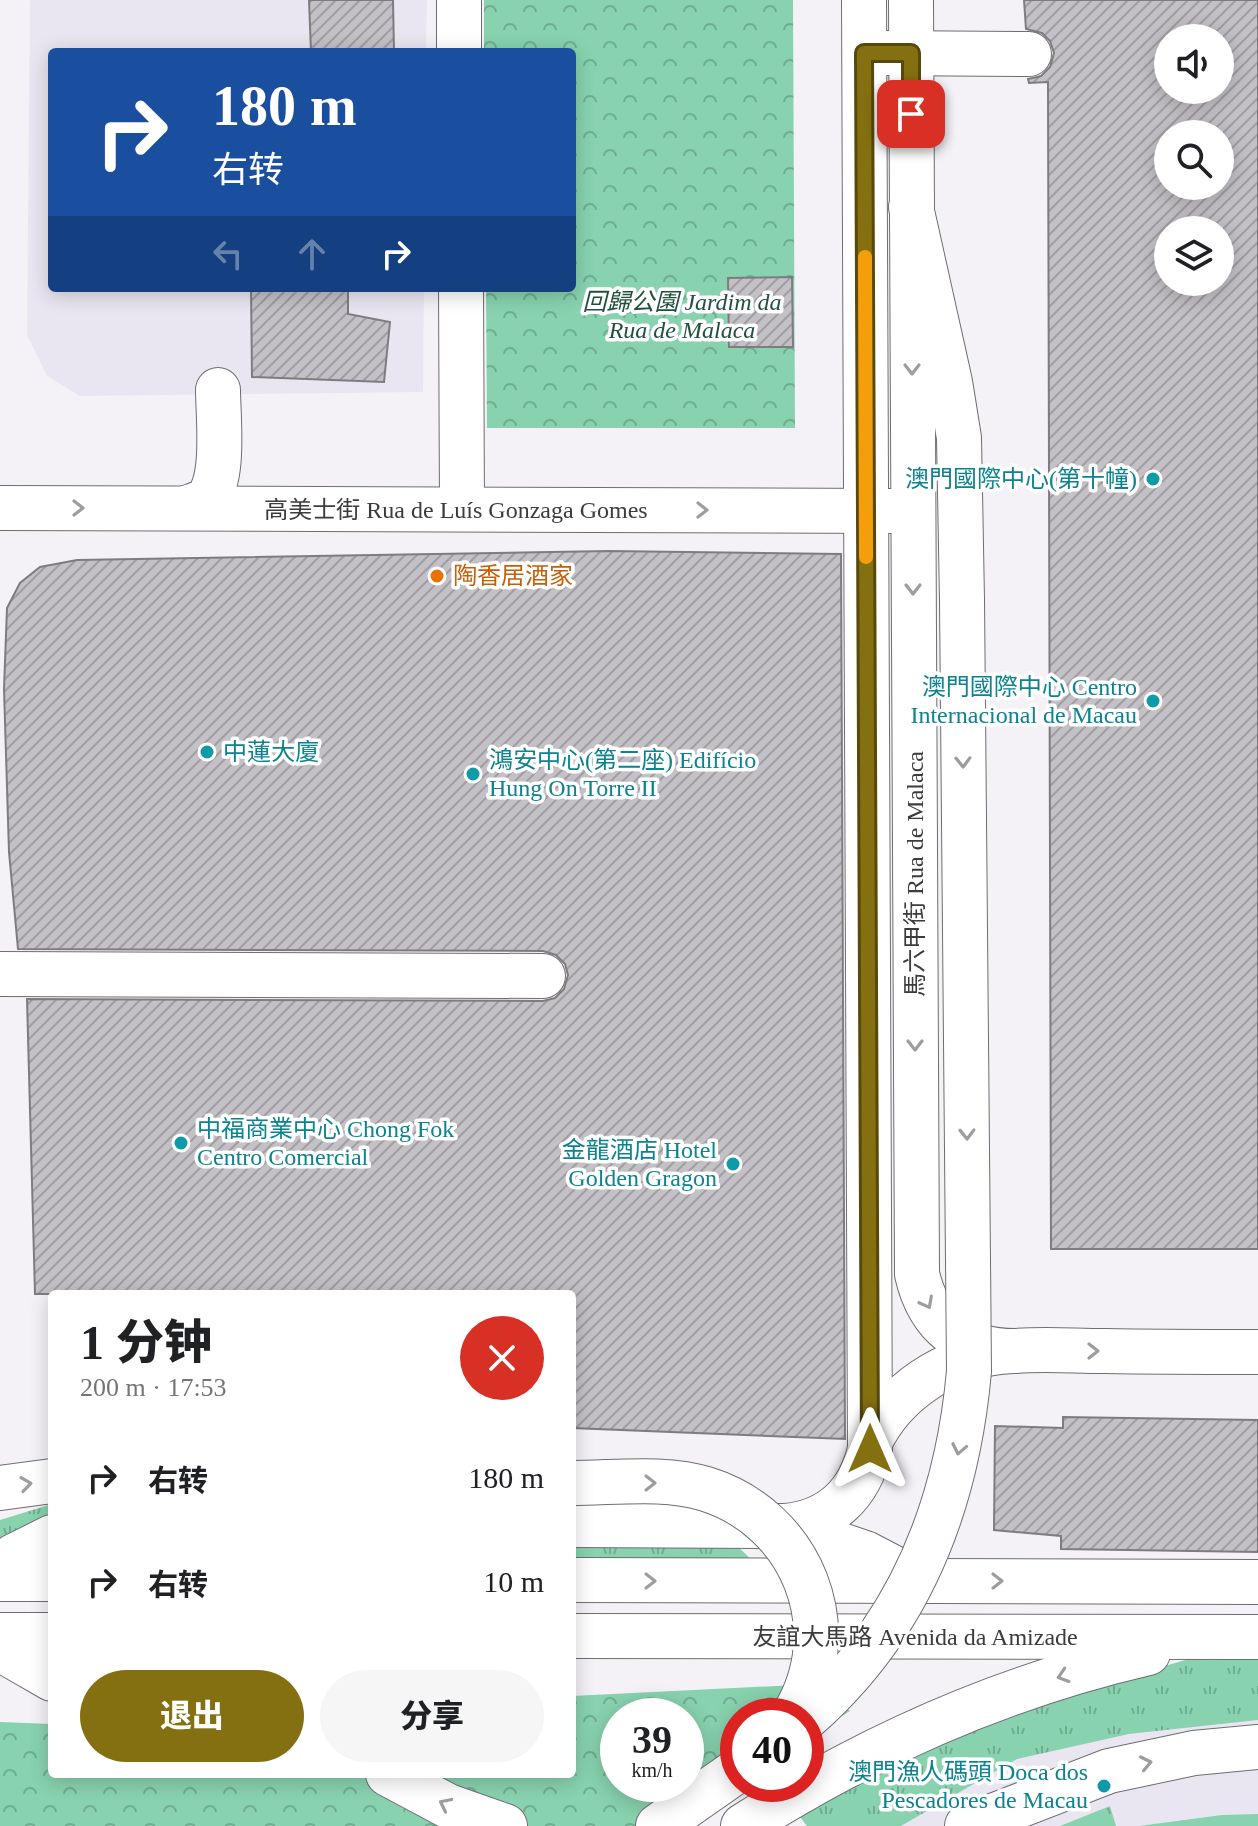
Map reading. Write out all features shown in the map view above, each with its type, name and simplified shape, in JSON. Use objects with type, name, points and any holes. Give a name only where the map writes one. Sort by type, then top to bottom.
[{"type":"main road","points":[[459,0],[459,48]]},
{"type":"main road","name":"馬六甲街 Rua de Malaca","points":[[785,1526],[821,1517],[845,1500],[862,1476],[870,1442],[864,0]]},
{"type":"main road","name":"馬六甲街 Rua de Malaca","points":[[911,0],[917,1274],[929,1308],[948,1330],[980,1348],[1015,1351]]},
{"type":"main road","points":[[864,53],[1029,54]]},
{"type":"main road","points":[[824,1701],[866,1655],[908,1591],[944,1509],[966,1410],[969,1356],[959,438],[950,382],[911,207]]},
{"type":"main road","points":[[461,292],[462,509]]},
{"type":"main road","points":[[186,508],[205,501],[215,483],[218,468],[218,390]]},
{"type":"main road","points":[[218,468],[221,482],[230,498],[250,509]]},
{"type":"main road","name":"高美士街 Rua de Luís Gonzaga Gomes","points":[[0,508],[913,511]]},
{"type":"main road","points":[[0,974],[543,976]]},
{"type":"main road","points":[[870,1442],[877,1426],[896,1404],[930,1376],[970,1358],[1015,1351],[1258,1352]]},
{"type":"main road","points":[[0,1488],[48,1482]]},
{"type":"main road","points":[[576,1483],[678,1483],[703,1488],[749,1508],[769,1525],[800,1566],[815,1614],[817,1640],[814,1665],[803,1698]]},
{"type":"main road","points":[[576,1525],[785,1526],[865,1553],[919,1581]]},
{"type":"main road","points":[[0,1567],[14,1556],[48,1539]]},
{"type":"main road","points":[[0,1579],[48,1579]]},
{"type":"main road","points":[[576,1580],[1258,1582]]},
{"type":"main road","points":[[0,1635],[48,1635]]},
{"type":"main road","name":"友誼大馬路 Avenida da Amizade","points":[[576,1636],[1239,1637]]},
{"type":"main road","points":[[743,1826],[862,1758],[964,1711],[1084,1670],[1239,1637]]},
{"type":"main road","points":[[0,1649],[48,1677]]},
{"type":"main road","points":[[967,1826],[1109,1771],[1194,1753],[1258,1747]]},
{"type":"main road","points":[[396,1778],[448,1806],[505,1826]]},
{"type":"main road","points":[[628,1826],[658,1818],[691,1802]]},
{"type":"main road","points":[[658,1826],[693,1802]]},
{"type":"shaded area","points":[[30,0],[427,0],[426,48],[48,48],[48,292],[424,292],[423,392],[80,396],[47,376],[27,335]]},
{"type":"shaded area","name":"澳門漁人碼頭 Doca dos Pescadores de Macau","points":[[1258,1719],[1258,1826],[872,1826],[1024,1747]]},
{"type":"green space","name":"回歸公園 Jardim da Rua de Malaca","points":[[484,0],[793,0],[795,428],[487,428],[486,292],[576,292],[576,48],[484,48]]},
{"type":"green space","points":[[576,1504],[700,1510],[759,1567],[576,1566]]},
{"type":"green space","points":[[48,1505],[48,1565],[0,1567],[0,1520]]},
{"type":"green space","points":[[1258,1655],[1258,1720],[1129,1734],[1017,1759],[901,1826],[807,1826],[797,1813],[982,1726],[1048,1700],[1199,1656]]},
{"type":"green space","points":[[816,1684],[850,1711],[824,1728],[824,1698],[720,1698],[720,1793],[667,1826],[0,1826],[0,1722],[48,1724],[48,1778],[576,1778],[576,1696]]},
{"type":"green space","points":[[1110,1806],[1116,1826],[1060,1826]]},
{"type":"green space","points":[[1258,1814],[1258,1826],[1139,1826],[1222,1815]]},
{"type":"building","points":[[309,0],[393,0],[394,48],[311,48]]},
{"type":"building","name":"澳門國際中心 Centro Internacional de Macau","points":[[1024,0],[1258,0],[1258,1249],[1051,1249],[1048,82],[1029,83],[1028,79],[1041,76],[1050,67],[1054,53],[1050,41],[1042,33],[1026,29]]},
{"type":"building","points":[[792,277],[793,347],[729,347],[728,278]]},
{"type":"building","points":[[251,292],[348,292],[348,314],[390,322],[384,382],[252,377]]},
{"type":"building","points":[[609,551],[841,554],[845,1439],[576,1428],[576,1290],[48,1290],[48,1294],[35,1294],[27,999],[543,1001],[555,998],[564,989],[568,975],[565,964],[556,955],[543,951],[18,949],[9,852],[4,689],[7,608],[20,583],[40,567],[77,560]]},
{"type":"building","points":[[1063,1417],[1258,1420],[1258,1552],[1061,1549],[1061,1536],[994,1530],[995,1426],[1063,1428]]},
{"type":"slow traffic","points":[[865,257],[866,557]]},
{"type":"place","name":"澳門國際中心(第十幢)","points":[[1153,479]]},
{"type":"place","name":"陶香居酒家","points":[[437,576]]},
{"type":"place","name":"澳門國際中心 Centro Internacional de Macau","points":[[1153,701]]},
{"type":"place","name":"中蓮大廈","points":[[207,752]]},
{"type":"place","name":"鴻安中心(第二座) Edifício Hung On Torre II","points":[[473,774]]},
{"type":"place","name":"中福商業中心 Chong Fok Centro Comercial","points":[[181,1143]]},
{"type":"place","name":"金龍酒店 Hotel Golden Gragon","points":[[733,1164]]},
{"type":"place","name":"澳門漁人碼頭 Doca dos Pescadores de Macau","points":[[1104,1786]]},
{"type":"route","points":[[870,1449],[864,53],[911,53],[911,114]]}]
